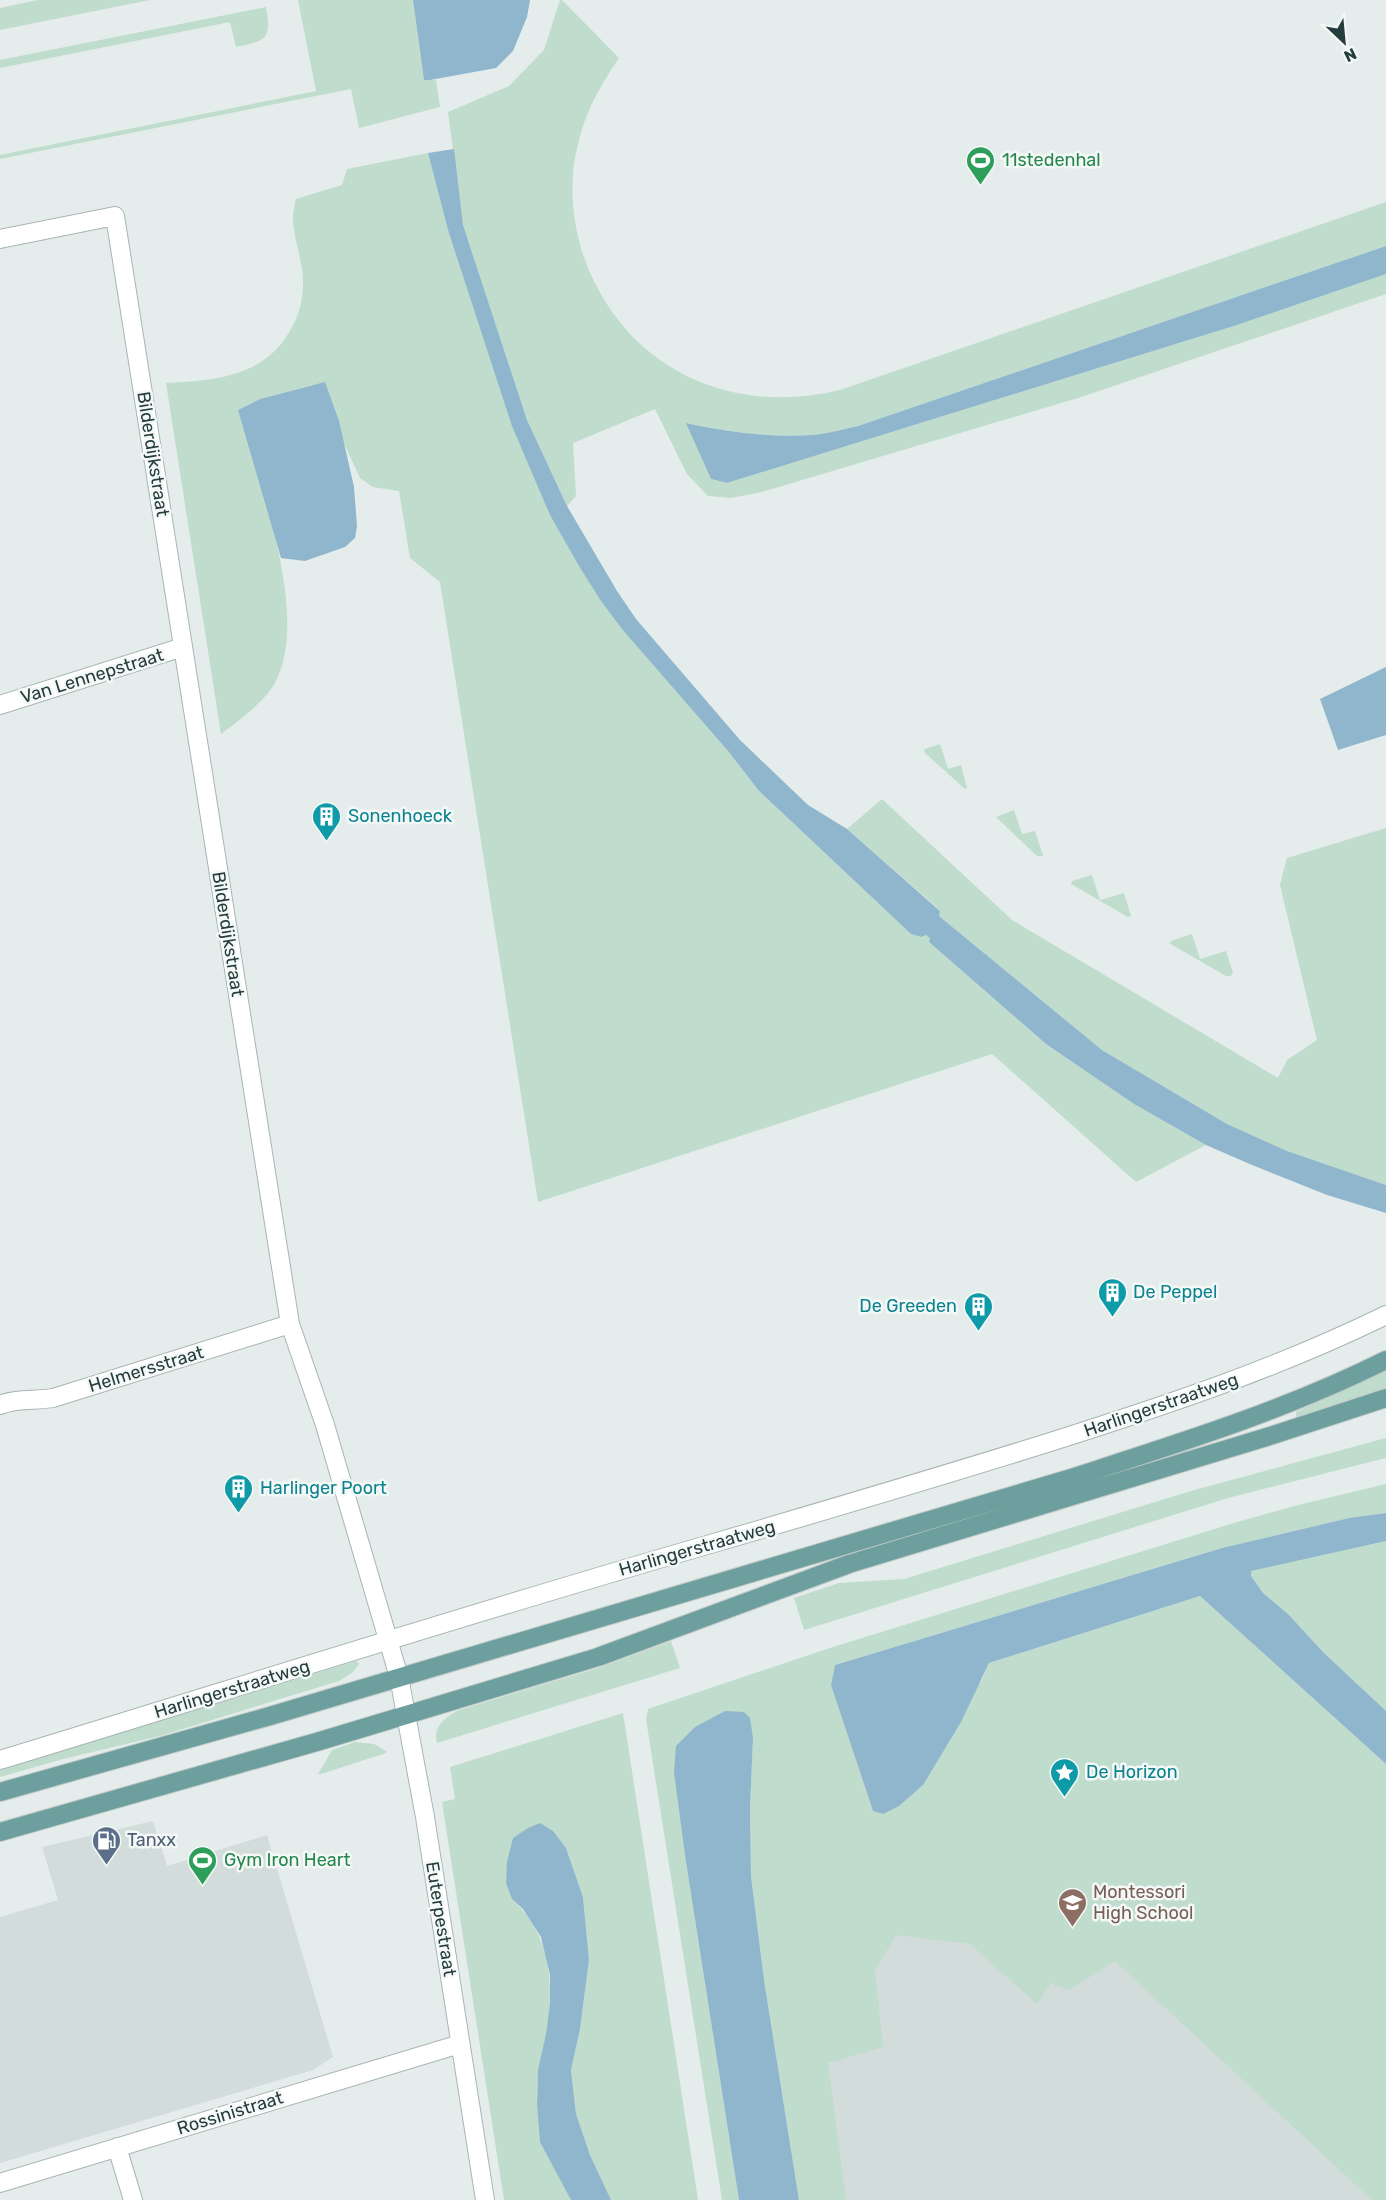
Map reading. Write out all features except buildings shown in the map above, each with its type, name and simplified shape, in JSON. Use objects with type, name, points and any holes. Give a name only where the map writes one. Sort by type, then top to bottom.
[{"type":"main road","name":"Harlingerstraatweg","points":[[0,1792],[942,1517],[1178,1444],[1266,1413],[1386,1360]]},
{"type":"main road","points":[[0,1832],[320,1741],[598,1657],[849,1564],[1273,1436],[1386,1398]]},
{"type":"street","name":"Bilderdijkstraat","points":[[0,239],[115,216],[290,1324],[325,1425],[389,1641]]},
{"type":"street","name":"Van Lennepstraat","points":[[0,705],[183,647]]},
{"type":"street","name":"Harlingerstraatweg","points":[[0,1760],[655,1560],[875,1497],[1101,1426],[1249,1376],[1304,1354],[1386,1315]]},
{"type":"street","name":"Helmersstraat","points":[[1,1400],[53,1398],[290,1324]]},
{"type":"street","name":"Euterpestraat","points":[[389,1641],[407,1714],[425,1817],[485,2200]]},
{"type":"street","name":"Rossinistraat","points":[[0,2183],[460,2044]]},
{"type":"street","points":[[117,2146],[133,2200]]},
{"type":"shaded area","name":"Montessori High School","points":[[831,1685],[1386,1764],[1386,2200],[799,2200]]},
{"type":"shaded area","points":[[153,1821],[167,1866],[267,1835],[333,2057],[313,2070],[0,2163],[0,1917],[58,1900],[42,1847]]},
{"type":"green space","points":[[38,0],[150,0],[0,30],[0,8]]},
{"type":"green space","points":[[298,0],[413,0],[424,80],[436,80],[440,107],[359,128],[351,89],[0,159],[0,155],[316,91]]},
{"type":"green space","points":[[560,0],[619,58],[589,110],[575,158],[572,187],[574,217],[585,260],[603,298],[626,330],[654,356],[686,376],[722,389],[759,396],[799,397],[840,390],[1386,202],[1386,246],[858,426],[829,433],[780,436],[733,432],[687,423],[711,479],[727,483],[1237,325],[1386,274],[1386,294],[1078,398],[762,492],[731,498],[708,496],[687,474],[655,409],[573,443],[576,496],[567,506],[527,420],[463,225],[448,112],[509,86],[544,50]]},
{"type":"green space","points":[[266,7],[267,32],[260,40],[246,45],[236,47],[230,22],[0,68],[0,60]]},
{"type":"green space","points":[[428,153],[448,230],[550,515],[759,791],[911,934],[921,937],[926,935],[930,938],[929,942],[1046,1044],[1134,1104],[1206,1145],[1136,1182],[992,1054],[538,1202],[440,582],[410,558],[399,491],[373,487],[360,478],[342,439],[339,421],[312,385],[260,399],[238,410],[277,546],[284,584],[287,620],[285,653],[276,681],[259,703],[221,734],[166,383],[203,380],[237,373],[268,357],[280,345],[297,317],[302,294],[303,273],[293,225],[296,199],[342,185],[347,169]]},
{"type":"green space","points":[[940,744],[948,769],[961,765],[967,788],[965,789],[924,752],[925,749]]},
{"type":"green space","points":[[882,799],[1012,920],[1278,1078],[1287,1060],[1317,1040],[1280,885],[1287,858],[1386,828],[1386,1185],[1287,1151],[1227,1124],[1102,1050],[939,916],[940,910],[847,829]]},
{"type":"green space","points":[[1014,810],[1022,834],[1035,831],[1043,856],[1037,856],[996,817]]},
{"type":"green space","points":[[1092,875],[1100,900],[1124,893],[1131,916],[1128,917],[1071,884],[1072,881]]},
{"type":"green space","points":[[1192,934],[1200,959],[1226,951],[1233,973],[1231,976],[1226,976],[1169,943]]},
{"type":"green space","points":[[1386,1370],[1386,1391],[1298,1419],[1296,1417],[1296,1412]]},
{"type":"green space","points":[[1386,1438],[1386,1458],[1228,1498],[804,1630],[794,1598],[839,1583],[904,1579],[1191,1491]]},
{"type":"green space","name":"Montessori High School","points":[[1386,1484],[1386,1513],[1349,1518],[1222,1548],[835,1665],[831,1685],[872,1811],[982,1680],[989,1663],[1200,1596],[1386,1764],[1386,2200],[1372,2200],[1115,1961],[1069,1990],[1051,1983],[1037,2004],[970,1944],[896,1935],[875,1970],[883,2047],[828,2063],[846,2200],[799,2200],[764,1980],[751,1876],[750,1809],[753,1738],[686,1862],[739,2200],[722,2200],[646,1719],[648,1709],[833,1647],[1237,1522]]},
{"type":"green space","points":[[1386,1541],[1386,1711],[1324,1653],[1288,1614],[1263,1593],[1251,1576],[1251,1570]]},
{"type":"green space","points":[[671,1641],[680,1668],[437,1743],[436,1732],[441,1723],[459,1710],[601,1667]]},
{"type":"green space","points":[[356,1661],[359,1664],[353,1672],[339,1681],[160,1736],[0,1777],[0,1769]]},
{"type":"green space","points":[[623,1713],[698,2200],[611,2200],[590,2155],[576,2114],[571,2070],[580,2029],[589,1960],[583,1897],[566,1848],[512,1899],[535,1928],[547,1961],[549,2015],[538,2076],[537,2104],[552,2155],[571,2200],[504,2200],[442,1802],[455,1799],[450,1767]]},
{"type":"green space","points":[[355,1742],[374,1744],[386,1753],[318,1774],[332,1750]]},
{"type":"water","points":[[413,0],[530,0],[527,17],[513,51],[496,68],[424,80]]},
{"type":"water","points":[[454,149],[463,225],[527,420],[567,506],[636,619],[740,740],[808,805],[847,829],[940,911],[939,916],[1102,1050],[1227,1124],[1287,1151],[1386,1185],[1386,1213],[1327,1195],[1252,1165],[1206,1145],[1134,1104],[1046,1044],[929,942],[930,938],[926,935],[921,937],[911,934],[759,791],[729,752],[622,629],[601,601],[550,515],[512,426],[448,230],[428,153]]},
{"type":"water","points":[[1386,246],[1386,274],[1237,325],[727,483],[711,479],[686,423],[733,432],[780,436],[829,433],[858,426]]},
{"type":"water","points":[[325,382],[339,421],[354,487],[357,526],[355,538],[345,547],[305,561],[281,558],[238,410],[260,399]]},
{"type":"water","points":[[1386,667],[1386,735],[1338,750],[1320,699]]},
{"type":"water","points":[[1386,1513],[1386,1541],[1251,1571],[1251,1576],[1263,1593],[1288,1614],[1324,1653],[1386,1711],[1386,1764],[1200,1596],[989,1663],[961,1722],[923,1785],[899,1806],[883,1814],[873,1811],[831,1685],[835,1665],[1222,1548],[1349,1518]]},
{"type":"water","points":[[725,1711],[744,1712],[750,1718],[753,1738],[750,1809],[751,1876],[764,1980],[799,2200],[739,2200],[686,1862],[674,1772],[676,1746],[695,1727]]},
{"type":"water","points":[[540,1823],[553,1831],[566,1848],[583,1897],[589,1960],[580,2029],[571,2070],[576,2114],[590,2155],[611,2200],[571,2200],[540,2142],[537,2104],[538,2070],[550,2003],[550,1975],[541,1937],[523,1909],[512,1899],[506,1883],[507,1862],[513,1838]]},
{"type":"place","name":"11stedenhal","points":[[981,186]]},
{"type":"place","name":"Sonenhoeck","points":[[327,842]]},
{"type":"place","name":"De Peppel","points":[[1112,1318]]},
{"type":"place","name":"De Greeden","points":[[978,1332]]},
{"type":"place","name":"Harlinger Poort","points":[[239,1514]]},
{"type":"place","name":"De Horizon","points":[[1065,1798]]},
{"type":"place","name":"Tanxx","points":[[106,1866]]},
{"type":"place","name":"Gym Iron Heart","points":[[203,1886]]},
{"type":"place","name":"Montessori High School","points":[[1072,1928]]}]
